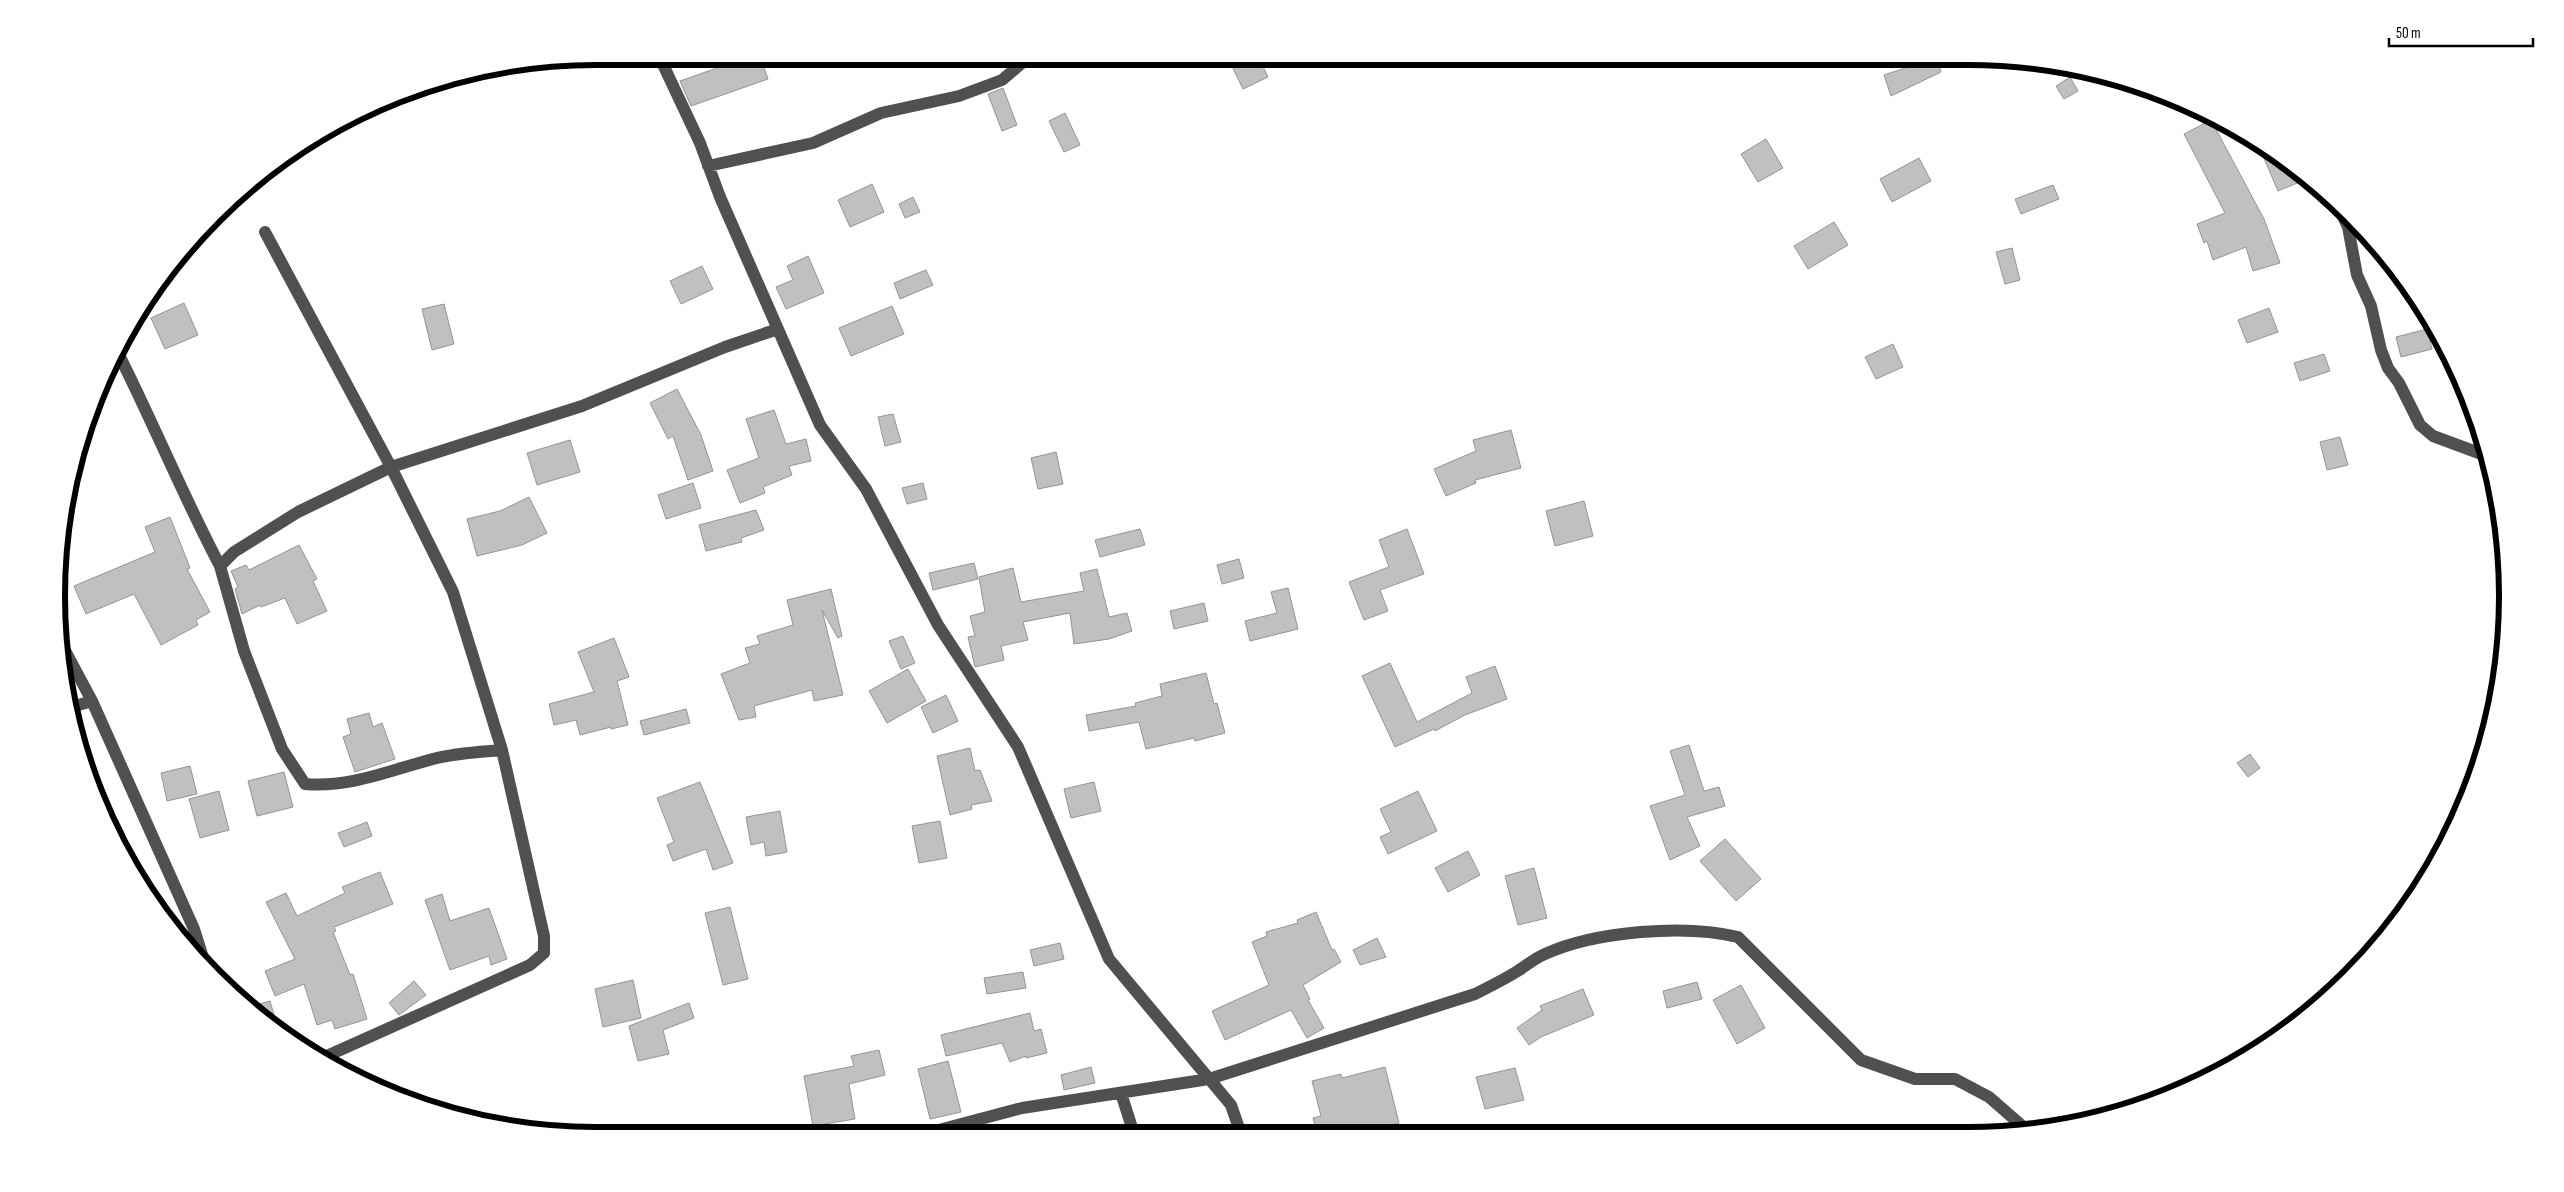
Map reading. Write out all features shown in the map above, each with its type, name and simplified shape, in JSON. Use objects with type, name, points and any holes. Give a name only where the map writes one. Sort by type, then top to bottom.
[{"type":"street","points":[[662,65],[700,143],[708,166],[820,425],[866,489],[938,625],[1018,748],[1109,959],[1231,1105],[1239,1127]]},
{"type":"street","points":[[708,166],[813,143],[881,113],[959,96],[1002,80],[1020,65]]},
{"type":"street","points":[[2347,225],[2357,275],[2371,306],[2384,359],[2388,368],[2400,383],[2420,425],[2432,436],[2479,453]]},
{"type":"street","points":[[265,232],[391,467],[453,592],[502,750],[544,936],[544,953],[530,965],[329,1055]]},
{"type":"street","points":[[220,566],[234,552],[298,512],[391,467],[582,406],[725,348],[778,329]]},
{"type":"street","points":[[121,359],[155,426],[189,507],[220,566],[244,651],[278,740],[305,784],[320,786],[369,778],[434,759],[502,750]]},
{"type":"street","points":[[69,658],[92,701],[194,929],[201,950]]},
{"type":"street","points":[[76,706],[92,701]]},
{"type":"street","points":[[950,1127],[1022,1108],[1209,1079],[1475,994],[1515,973],[1545,954],[1586,941],[1645,931],[1714,931],[1738,937],[1861,1060],[1915,1079],[1955,1079],[1989,1097],[2020,1124]]},
{"type":"street","points":[[1121,1093],[1132,1127]]},
{"type":"building","points":[[725,65],[763,65],[768,79],[691,106],[680,81]]},
{"type":"building","points":[[1231,65],[1262,65],[1268,77],[1243,89]]},
{"type":"building","points":[[1914,65],[1939,65],[1941,72],[1891,96],[1884,75]]},
{"type":"building","points":[[2070,77],[2078,91],[2064,99],[2056,86]]},
{"type":"building","points":[[1003,88],[1017,125],[1002,131],[988,94]]},
{"type":"building","points":[[1065,113],[1080,145],[1064,152],[1049,121]]},
{"type":"building","points":[[2207,122],[2214,126],[2264,219],[2280,263],[2253,271],[2246,247],[2213,260],[2207,241],[2204,243],[2197,224],[2225,213],[2184,134]]},
{"type":"building","points":[[1766,139],[1783,168],[1758,182],[1741,154]]},
{"type":"building","points":[[2262,153],[2300,182],[2278,191]]},
{"type":"building","points":[[1919,158],[1931,181],[1892,202],[1880,179]]},
{"type":"building","points":[[872,184],[884,212],[850,227],[838,200]]},
{"type":"building","points":[[2053,185],[2059,199],[2021,214],[2015,199]]},
{"type":"building","points":[[913,197],[920,212],[905,218],[899,204]]},
{"type":"building","points":[[1834,222],[1848,245],[1808,269],[1794,246]]},
{"type":"building","points":[[2012,248],[2020,280],[2005,284],[1996,252]]},
{"type":"building","points":[[808,256],[824,293],[786,309],[776,287],[793,280],[787,266]]},
{"type":"building","points":[[702,266],[713,289],[681,304],[670,281]]},
{"type":"building","points":[[926,270],[933,285],[900,299],[894,283]]},
{"type":"building","points":[[184,303],[198,335],[165,349],[151,318]]},
{"type":"building","points":[[444,304],[454,344],[432,350],[422,309]]},
{"type":"building","points":[[892,306],[904,334],[851,356],[839,328]]},
{"type":"building","points":[[2269,308],[2278,332],[2247,343],[2238,320]]},
{"type":"building","points":[[2427,329],[2432,349],[2401,357],[2396,337]]},
{"type":"building","points":[[1893,344],[1903,367],[1876,379],[1865,357]]},
{"type":"building","points":[[2324,354],[2330,371],[2300,381],[2294,363]]},
{"type":"building","points":[[677,389],[701,435],[713,471],[688,480],[673,436],[668,439],[650,403]]},
{"type":"building","points":[[774,410],[786,444],[806,439],[811,461],[789,466],[792,475],[763,487],[765,493],[740,503],[727,470],[759,458],[746,419]]},
{"type":"building","points":[[893,414],[901,442],[885,446],[878,417]]},
{"type":"building","points":[[1511,430],[1521,468],[1475,480],[1476,483],[1446,496],[1434,469],[1476,451],[1473,440]]},
{"type":"building","points":[[2340,437],[2348,465],[2327,470],[2320,442]]},
{"type":"building","points":[[570,440],[580,472],[537,485],[527,453]]},
{"type":"building","points":[[1056,452],[1063,484],[1038,489],[1031,458]]},
{"type":"building","points":[[693,483],[701,508],[666,519],[658,495]]},
{"type":"building","points":[[923,483],[927,499],[907,504],[902,488]]},
{"type":"building","points":[[529,497],[547,533],[522,545],[477,556],[467,519],[500,511]]},
{"type":"building","points":[[1584,501],[1593,536],[1555,546],[1546,511]]},
{"type":"building","points":[[756,510],[764,530],[741,538],[742,542],[706,551],[699,525]]},
{"type":"building","points":[[170,517],[190,568],[187,569],[210,612],[196,620],[198,625],[161,645],[134,594],[86,614],[74,586],[155,552],[145,527]]},
{"type":"building","points":[[1140,529],[1145,545],[1100,557],[1095,540]]},
{"type":"building","points":[[1407,529],[1424,574],[1380,590],[1388,611],[1364,620],[1349,582],[1389,567],[1379,540]]},
{"type":"building","points":[[299,545],[317,579],[313,581],[327,611],[297,624],[285,598],[261,607],[260,605],[242,614],[235,589],[238,587],[231,571],[246,565],[249,570]]},
{"type":"building","points":[[1239,559],[1244,578],[1222,584],[1217,565]]},
{"type":"building","points":[[974,563],[978,579],[933,590],[929,573]]},
{"type":"building","points":[[1013,568],[1021,602],[1084,591],[1080,573],[1097,569],[1109,617],[1127,613],[1132,631],[1109,639],[1074,644],[1070,613],[1023,622],[1028,640],[1001,646],[1004,660],[975,667],[968,637],[975,636],[970,616],[985,612],[979,577]]},
{"type":"building","points":[[1288,588],[1298,629],[1250,641],[1245,621],[1277,613],[1271,592]]},
{"type":"building","points":[[831,589],[842,636],[838,638],[822,610],[843,695],[814,701],[812,690],[754,706],[756,717],[739,720],[721,674],[750,663],[745,648],[760,644],[757,636],[793,625],[787,600]]},
{"type":"building","points":[[1204,603],[1208,621],[1174,629],[1170,611]]},
{"type":"building","points":[[903,636],[915,663],[901,669],[889,641]]},
{"type":"building","points":[[614,638],[629,677],[617,681],[628,725],[611,729],[611,727],[580,735],[576,720],[554,725],[549,704],[594,692],[578,652]]},
{"type":"building","points":[[1390,663],[1417,722],[1472,693],[1466,677],[1495,666],[1507,699],[1465,715],[1435,731],[1434,729],[1395,747],[1362,676]]},
{"type":"building","points":[[908,669],[926,701],[887,723],[869,691]]},
{"type":"building","points":[[1206,673],[1214,704],[1217,703],[1225,733],[1195,741],[1194,738],[1146,749],[1139,722],[1089,731],[1086,715],[1136,706],[1135,703],[1162,696],[1160,684]]},
{"type":"building","points":[[946,695],[958,721],[933,733],[921,707]]},
{"type":"building","points":[[686,709],[690,723],[644,735],[640,721]]},
{"type":"building","points":[[369,713],[373,727],[382,723],[395,759],[355,772],[343,737],[351,734],[347,719]]},
{"type":"building","points":[[1689,745],[1704,791],[1719,787],[1725,806],[1687,817],[1700,846],[1670,860],[1650,806],[1685,795],[1670,751]]},
{"type":"building","points":[[970,748],[975,771],[980,770],[992,801],[971,805],[972,809],[950,815],[937,756]]},
{"type":"building","points":[[2250,754],[2260,768],[2248,777],[2237,763]]},
{"type":"building","points":[[190,766],[197,794],[167,801],[161,773]]},
{"type":"building","points":[[284,772],[293,807],[257,816],[248,781]]},
{"type":"building","points":[[700,782],[733,863],[713,870],[706,849],[673,861],[667,845],[674,842],[657,798]]},
{"type":"building","points":[[1094,782],[1101,811],[1071,818],[1064,789]]},
{"type":"building","points":[[219,791],[229,830],[200,838],[189,799]]},
{"type":"building","points":[[1418,791],[1437,831],[1388,854],[1380,837],[1391,832],[1380,809]]},
{"type":"building","points":[[780,811],[787,852],[766,856],[764,842],[751,845],[746,817]]},
{"type":"building","points":[[940,821],[947,858],[919,863],[912,826]]},
{"type":"building","points":[[367,822],[372,836],[344,847],[338,833]]},
{"type":"building","points":[[1725,839],[1761,879],[1736,901],[1700,861]]},
{"type":"building","points":[[1468,851],[1480,875],[1448,892],[1435,868]]},
{"type":"building","points":[[1534,868],[1547,918],[1518,925],[1505,876]]},
{"type":"building","points":[[380,872],[393,904],[334,927],[336,931],[333,932],[350,975],[353,974],[367,1019],[335,1029],[332,1020],[317,1025],[304,984],[275,996],[265,971],[295,959],[266,902],[286,893],[297,916],[345,893],[342,887]]},
{"type":"building","points":[[442,894],[450,921],[489,908],[507,959],[491,965],[489,956],[450,970],[425,900]]},
{"type":"building","points":[[730,907],[748,979],[723,985],[705,913]]},
{"type":"building","points":[[1316,912],[1332,950],[1334,949],[1341,962],[1303,985],[1310,999],[1308,1000],[1324,1028],[1307,1038],[1291,1010],[1225,1040],[1212,1011],[1269,985],[1252,942],[1267,936],[1266,932],[1298,923],[1297,920]]},
{"type":"building","points":[[1377,938],[1386,957],[1360,965],[1353,950]]},
{"type":"building","points":[[1060,943],[1064,959],[1034,966],[1030,950]]},
{"type":"building","points":[[1023,972],[1026,988],[987,994],[984,978]]},
{"type":"building","points":[[633,980],[641,1018],[603,1027],[595,989]]},
{"type":"building","points":[[414,981],[426,995],[399,1015],[389,1003]]},
{"type":"building","points":[[1697,982],[1702,999],[1667,1008],[1663,991]]},
{"type":"building","points":[[1741,985],[1765,1028],[1737,1044],[1713,1000]]},
{"type":"building","points":[[1583,989],[1594,1015],[1541,1037],[1529,1045],[1517,1028],[1542,1010],[1540,1006]]},
{"type":"building","points":[[270,1001],[275,1018],[273,1017],[258,1004]]},
{"type":"building","points":[[689,1003],[694,1018],[663,1030],[669,1054],[638,1061],[629,1026]]},
{"type":"building","points":[[1030,1013],[1034,1031],[1041,1029],[1047,1053],[1026,1058],[1026,1056],[1010,1062],[1002,1043],[946,1056],[941,1035]]},
{"type":"building","points":[[879,1050],[885,1075],[849,1084],[855,1119],[813,1126],[804,1076],[854,1066],[851,1056]]},
{"type":"building","points":[[948,1061],[961,1112],[930,1119],[918,1069]]},
{"type":"building","points":[[1091,1067],[1095,1083],[1064,1090],[1061,1075]]},
{"type":"building","points":[[1385,1067],[1399,1123],[1383,1127],[1315,1127],[1313,1118],[1321,1116],[1312,1081],[1341,1074],[1342,1078]]},
{"type":"building","points":[[1515,1068],[1524,1100],[1485,1109],[1476,1077]]}]
